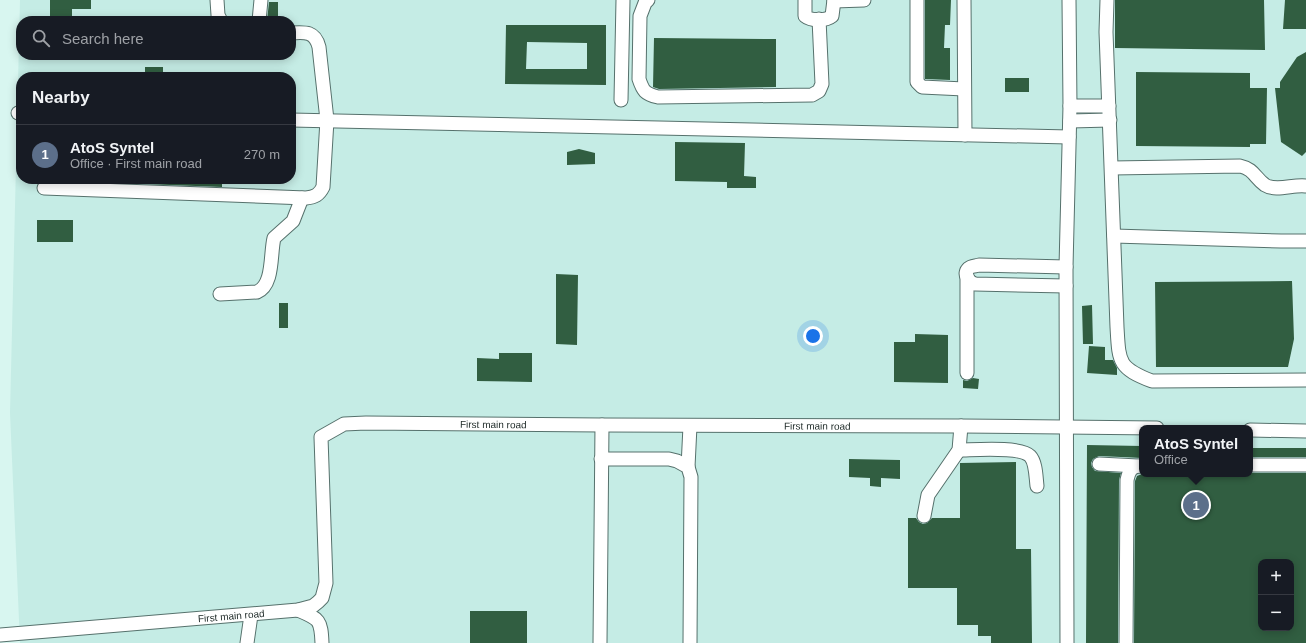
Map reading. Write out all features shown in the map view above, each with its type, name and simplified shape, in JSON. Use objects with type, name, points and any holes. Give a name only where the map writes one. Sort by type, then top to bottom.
[{"type":"street","points":[[217,0],[218,16]]},
{"type":"street","points":[[259,16],[261,0]]},
{"type":"street","points":[[620,100],[623,0]]},
{"type":"street","points":[[648,0],[645,3],[640,16],[640,79],[642,88],[648,95],[658,97],[812,95],[819,91],[822,84],[819,19]]},
{"type":"street","points":[[805,0],[805,16],[809,19],[828,19],[832,16],[834,1],[864,0]]},
{"type":"street","points":[[917,0],[917,82],[922,86],[964,89]]},
{"type":"street","points":[[964,0],[965,135]]},
{"type":"street","points":[[1067,643],[1066,267],[1070,121],[1069,0]]},
{"type":"street","points":[[1107,0],[1109,106],[1118,352],[1124,366],[1134,374],[1152,381],[1306,380]]},
{"type":"street","points":[[44,188],[302,198],[315,197],[320,193],[323,187],[327,120],[317,39],[310,34],[296,33]]},
{"type":"street","points":[[1070,106],[1109,106]]},
{"type":"street","points":[[296,120],[1069,137]]},
{"type":"street","points":[[1070,121],[1110,120]]},
{"type":"street","points":[[1112,168],[1240,166],[1248,168],[1265,185],[1274,188],[1299,185],[1306,186]]},
{"type":"street","points":[[220,294],[257,292],[265,286],[268,280],[274,238],[293,221],[302,198]]},
{"type":"street","points":[[1114,236],[1306,241]]},
{"type":"street","points":[[967,373],[966,276],[969,268],[979,265],[1066,267]]},
{"type":"street","points":[[966,276],[968,280],[975,284],[1066,286]]},
{"type":"street","name":"First main road","points":[[0,635],[56,637],[298,610],[313,606],[322,598],[326,583],[321,437],[344,424],[961,426],[1067,416],[1139,426]]},
{"type":"street","points":[[600,643],[602,425]]},
{"type":"street","points":[[690,426],[688,467],[692,477],[690,643]]},
{"type":"street","points":[[924,516],[928,495],[959,450],[961,426]]},
{"type":"street","points":[[1253,430],[1306,431]]},
{"type":"street","points":[[959,450],[1014,450],[1023,452],[1030,457],[1037,486]]},
{"type":"street","points":[[601,459],[669,459],[677,461],[688,467]]},
{"type":"street","points":[[1099,464],[1139,466]]},
{"type":"street","points":[[1253,465],[1306,465]]},
{"type":"street","points":[[1126,643],[1127,480],[1129,472],[1132,468],[1139,466]]},
{"type":"street","points":[[298,610],[313,616],[320,623],[322,630],[322,643]]},
{"type":"street","points":[[247,643],[251,615]]},
{"type":"shaded area","points":[[20,0],[1306,0],[1306,643],[20,643],[10,413],[16,165],[16,184],[296,184],[296,72],[18,72],[19,60],[296,60],[296,16],[20,16]]},
{"type":"building","points":[[50,0],[91,0],[91,9],[72,9],[72,16],[50,16]]},
{"type":"building","points":[[925,0],[951,0],[950,25],[945,25],[944,48],[950,48],[950,80],[925,79]]},
{"type":"building","points":[[1115,0],[1264,0],[1265,50],[1115,48]]},
{"type":"building","points":[[1285,0],[1306,0],[1306,29],[1283,29]]},
{"type":"building","points":[[269,2],[278,2],[278,16],[268,16]]},
{"type":"building","points":[[506,25],[606,25],[606,85],[505,84]],"holes":[[[527,42],[587,43],[587,69],[526,69]]]},
{"type":"building","points":[[654,38],[776,39],[776,87],[659,89],[653,87]]},
{"type":"building","points":[[1306,52],[1306,152],[1302,156],[1281,142],[1275,88],[1280,88],[1280,82],[1297,57]]},
{"type":"building","points":[[145,67],[163,67],[163,72],[145,72]]},
{"type":"building","points":[[1136,72],[1250,73],[1250,88],[1267,88],[1266,144],[1250,144],[1250,147],[1136,146]]},
{"type":"building","points":[[1005,78],[1029,78],[1029,92],[1005,92]]},
{"type":"building","points":[[675,142],[745,143],[744,176],[756,177],[756,188],[727,188],[727,182],[675,181]]},
{"type":"building","points":[[579,149],[595,153],[595,164],[567,165],[567,152]]},
{"type":"building","points":[[143,184],[222,184],[222,187]]},
{"type":"building","points":[[37,220],[73,220],[73,242],[37,242]]},
{"type":"building","points":[[556,274],[578,275],[577,345],[556,344]]},
{"type":"building","points":[[1292,281],[1294,339],[1288,367],[1156,367],[1155,282]]},
{"type":"building","points":[[279,303],[288,303],[288,328],[279,328]]},
{"type":"building","points":[[1092,305],[1093,344],[1083,344],[1082,306]]},
{"type":"building","points":[[915,334],[948,335],[948,383],[894,382],[894,342],[915,342]]},
{"type":"building","points":[[1089,346],[1105,347],[1105,360],[1113,360],[1117,368],[1117,375],[1087,373]]},
{"type":"building","points":[[499,353],[532,353],[532,382],[477,381],[477,358],[499,359]]},
{"type":"building","points":[[973,378],[979,379],[978,389],[963,388],[963,380],[967,381]]},
{"type":"building","points":[[1087,445],[1139,446],[1139,458],[1099,456],[1093,459],[1091,463],[1095,471],[1121,473],[1119,480],[1118,643],[1086,643]]},
{"type":"building","points":[[1253,448],[1306,448],[1306,457],[1253,457]]},
{"type":"building","points":[[849,459],[900,460],[900,479],[881,478],[881,487],[870,486],[870,478],[849,477]]},
{"type":"building","points":[[1016,462],[1016,549],[1031,549],[1032,643],[991,643],[991,636],[978,636],[978,625],[957,625],[957,588],[908,588],[908,518],[916,518],[923,524],[927,523],[932,518],[960,518],[960,463]]},
{"type":"building","points":[[1253,473],[1306,473],[1306,643],[1134,643],[1135,481],[1139,475],[1139,477],[1253,477]]},
{"type":"building","points":[[470,611],[527,611],[527,643],[470,643]]},
{"type":"place","name":"AtoS Syntel","points":[[1196,505]]}]
